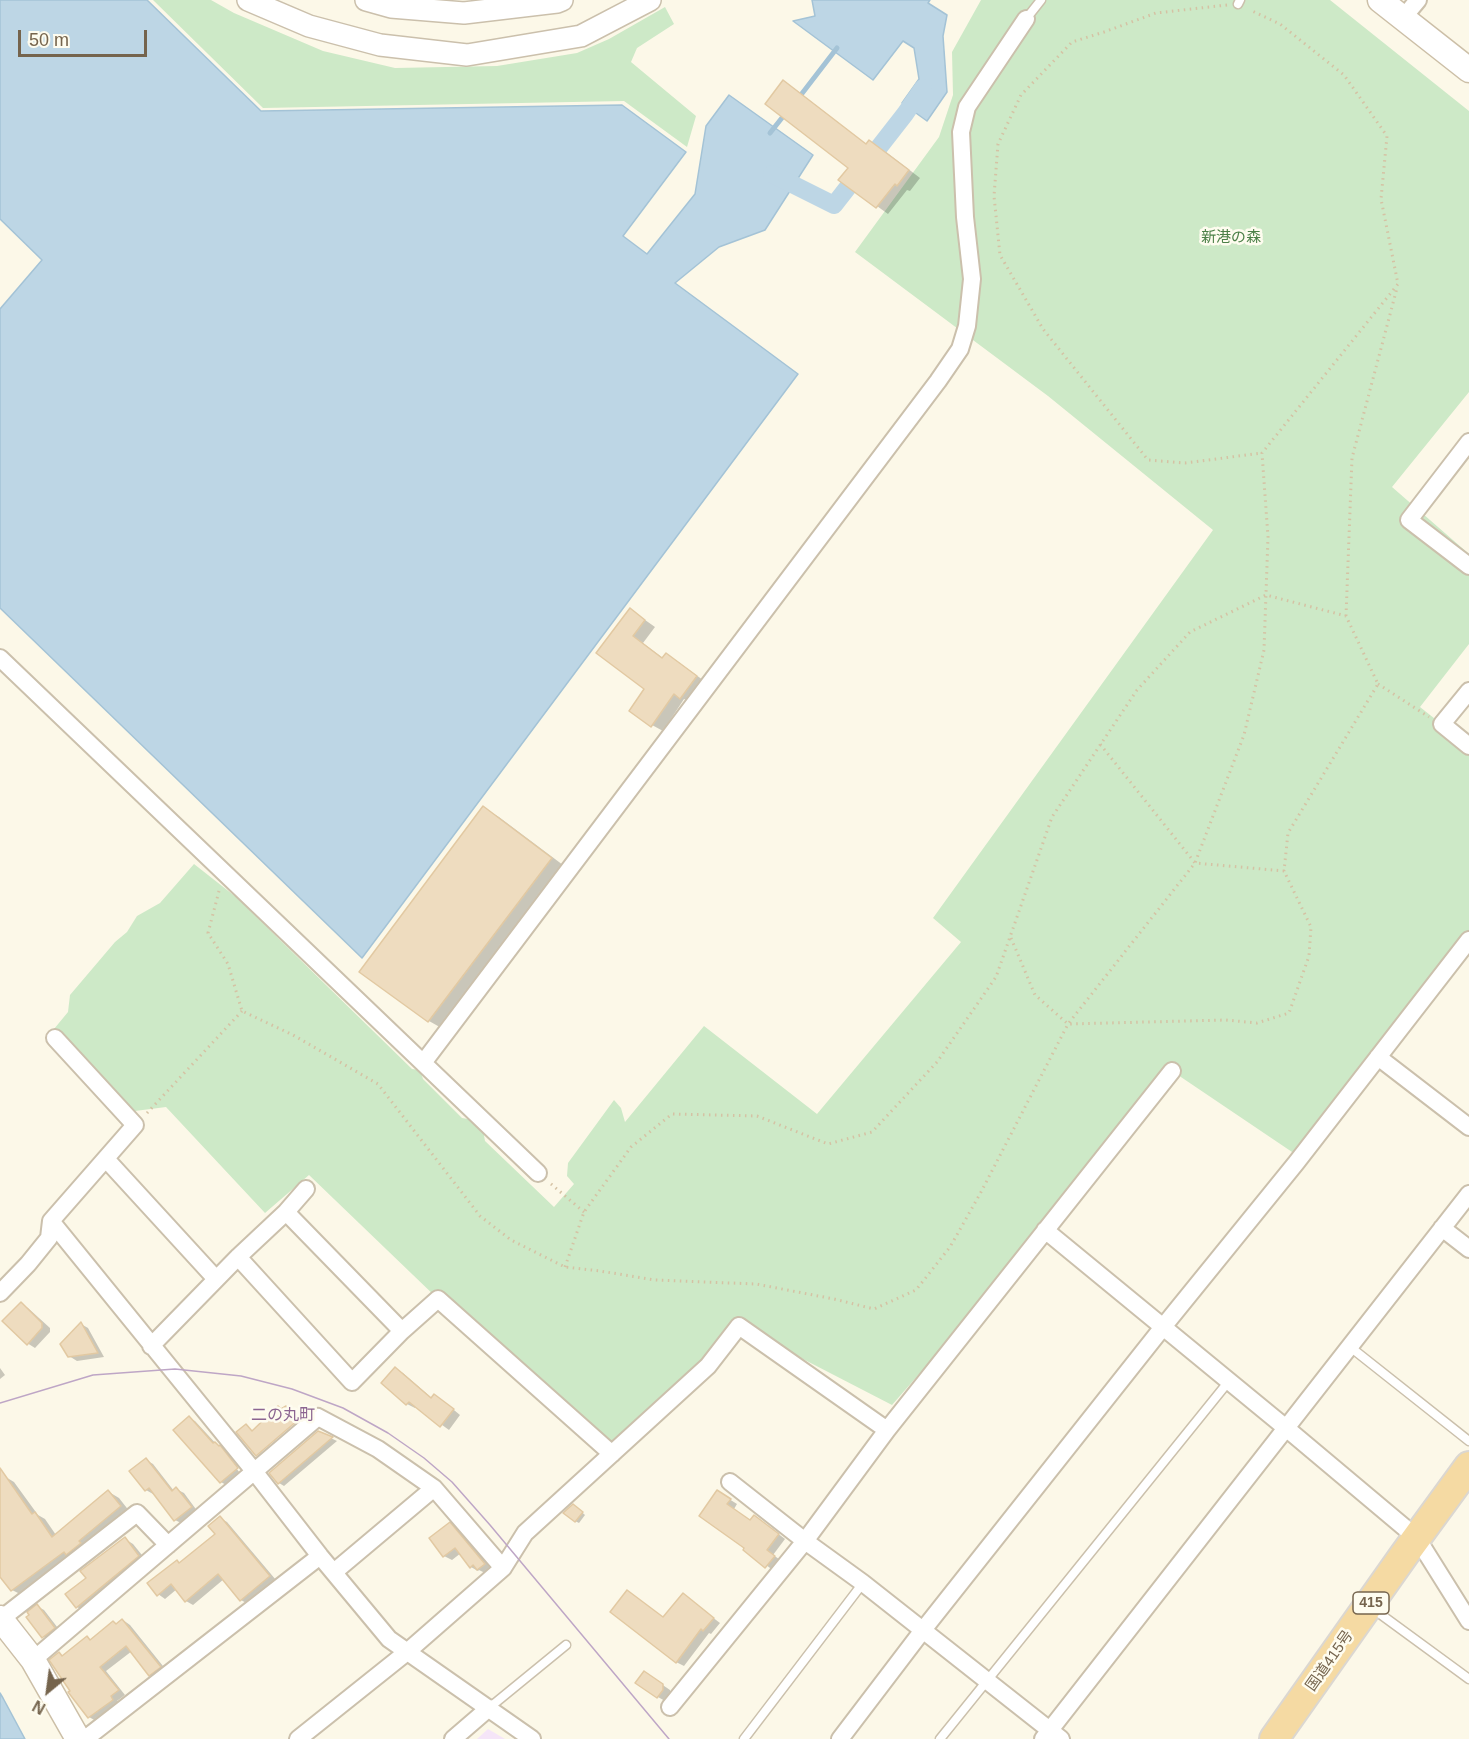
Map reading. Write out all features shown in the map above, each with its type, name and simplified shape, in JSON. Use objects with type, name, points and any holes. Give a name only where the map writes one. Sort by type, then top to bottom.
[{"type":"highway","name":"国道415号","points":[[1274,1739],[1417,1538],[1466,1477]]},
{"type":"main road","points":[[1380,0],[1411,9],[1469,70]]},
{"type":"main road","points":[[0,1618],[33,1660],[78,1739]]},
{"type":"street","points":[[248,0],[309,26],[380,45],[466,54],[581,36],[650,0]]},
{"type":"street","points":[[366,0],[391,7],[464,13],[562,0]]},
{"type":"street","points":[[423,1063],[960,349],[968,326],[972,279],[965,218],[961,132],[967,107],[1026,19]]},
{"type":"street","points":[[1469,442],[1409,520],[1469,566]]},
{"type":"street","points":[[0,658],[538,1173]]},
{"type":"street","points":[[1469,691],[1442,724],[1469,746]]},
{"type":"street","points":[[840,1739],[923,1630],[1296,1163],[1469,940]]},
{"type":"street","points":[[0,1293],[49,1238],[51,1221],[135,1125],[55,1038]]},
{"type":"street","points":[[1378,1057],[1469,1126]]},
{"type":"street","points":[[670,1707],[805,1541],[887,1430],[1172,1071]]},
{"type":"street","points":[[106,1159],[216,1280]]},
{"type":"street","points":[[151,1346],[238,1257],[286,1212],[306,1189]]},
{"type":"street","points":[[730,1482],[923,1630],[1051,1736],[1349,1346],[1469,1194]]},
{"type":"street","points":[[286,1212],[402,1331]]},
{"type":"street","points":[[51,1221],[389,1639],[532,1739]]},
{"type":"street","points":[[1442,1228],[1469,1249]]},
{"type":"street","points":[[1045,1230],[1417,1538],[1469,1621]]},
{"type":"street","points":[[238,1257],[352,1382],[402,1331],[438,1299],[612,1454]]},
{"type":"street","points":[[298,1739],[407,1652],[502,1568],[525,1533],[708,1366],[739,1326],[887,1430]]},
{"type":"street","points":[[33,1660],[318,1417],[378,1449],[434,1488],[502,1568]]},
{"type":"street","points":[[334,1572],[434,1488]]},
{"type":"street","points":[[0,1618],[137,1513],[168,1545]]},
{"type":"street","points":[[85,1739],[320,1556]]},
{"type":"street","points":[[453,1739],[489,1708]]},
{"type":"lane","points":[[1026,19],[1041,0]]},
{"type":"lane","points":[[1349,1346],[1469,1441]]},
{"type":"lane","points":[[940,1739],[1229,1381]]},
{"type":"lane","points":[[744,1739],[863,1583]]},
{"type":"lane","points":[[1369,1606],[1469,1679]]},
{"type":"lane","points":[[489,1708],[566,1645]]},
{"type":"path","points":[[1262,453],[1185,463],[1148,460],[1037,320],[1000,255],[994,196],[998,144],[1021,95],[1072,42],[1156,13],[1239,2],[1280,24],[1344,75],[1387,136],[1381,199],[1398,284],[1352,458],[1346,616],[1378,684],[1442,724]]},
{"type":"path","points":[[223,872],[208,933],[228,964],[242,1011],[293,1035],[378,1084],[480,1216],[511,1240],[565,1267],[655,1280],[756,1284],[874,1309],[916,1290],[950,1247],[1068,1024],[1195,863],[1244,735],[1264,650],[1268,537],[1262,453],[1398,284]]},
{"type":"path","points":[[565,1267],[584,1212],[631,1147],[672,1114],[757,1116],[828,1144],[872,1132],[937,1062],[996,977],[1052,817],[1137,690],[1190,632],[1266,595],[1346,616]]},
{"type":"path","points":[[1011,936],[1035,995],[1068,1024],[1226,1020],[1257,1023],[1289,1013],[1310,956],[1311,927],[1284,872],[1288,833],[1378,684]]},
{"type":"path","points":[[1100,744],[1195,863],[1284,872]]},
{"type":"path","points":[[135,1125],[242,1011]]},
{"type":"path","points":[[538,1173],[584,1212]]},
{"type":"shaded area","points":[[488,1729],[505,1739],[477,1739]]},
{"type":"green space","points":[[153,0],[211,0],[234,13],[323,51],[395,68],[497,66],[577,53],[609,39],[665,7],[674,24],[637,48],[631,62],[696,116],[687,147],[624,101],[263,108]]},
{"type":"green space","name":"新港の森","points":[[981,0],[1330,0],[1469,111],[1469,392],[1392,487],[1469,554],[1469,644],[1420,707],[1469,746],[1469,939],[1298,1156],[1172,1071],[1045,1230],[892,1405],[739,1326],[612,1454],[438,1299],[309,1175],[265,1213],[166,1107],[135,1111],[54,1029],[68,1012],[70,995],[115,942],[127,932],[137,916],[160,903],[194,864],[236,897],[412,1069],[420,1070],[423,1079],[462,1118],[468,1119],[483,1130],[485,1141],[554,1207],[574,1184],[567,1176],[568,1163],[614,1100],[621,1108],[625,1122],[704,1026],[817,1114],[961,942],[933,918],[1213,530],[1048,396],[855,252],[939,137],[953,95],[952,52]]},
{"type":"water","points":[[0,0],[147,0],[261,111],[622,105],[686,152],[623,236],[647,254],[695,194],[706,126],[729,95],[813,155],[765,230],[719,247],[675,283],[798,374],[362,958],[0,608],[0,309],[42,260],[0,219]]},
{"type":"water","points":[[812,0],[930,0],[928,3],[947,15],[943,36],[947,92],[927,121],[902,103],[919,79],[914,48],[903,41],[873,80],[793,21],[815,16]]},
{"type":"water","points":[[0,1693],[3,1698],[25,1739],[0,1739]]},
{"type":"building","points":[[783,80],[866,144],[869,140],[909,170],[876,208],[838,180],[848,168],[765,104]]},
{"type":"building","points":[[630,608],[645,620],[633,636],[662,658],[666,653],[697,676],[680,699],[674,694],[651,727],[629,711],[644,689],[596,653]]},
{"type":"building","points":[[483,806],[552,858],[428,1022],[359,972]]},
{"type":"building","points":[[21,1302],[42,1323],[42,1328],[27,1345],[2,1321]]},
{"type":"building","points":[[81,1322],[98,1353],[68,1357],[60,1344]]},
{"type":"building","points":[[395,1367],[431,1398],[434,1394],[454,1409],[440,1427],[409,1402],[406,1405],[381,1383]]},
{"type":"building","points":[[278,1406],[281,1409],[286,1406],[298,1420],[256,1456],[236,1432],[246,1424],[252,1431]]},
{"type":"building","points":[[189,1416],[213,1443],[220,1445],[238,1468],[220,1483],[173,1430]]},
{"type":"building","points":[[318,1431],[333,1437],[278,1484],[269,1473]]},
{"type":"building","points":[[146,1458],[172,1491],[176,1487],[192,1507],[174,1521],[149,1488],[145,1491],[129,1471]]},
{"type":"building","points":[[0,1468],[32,1514],[35,1512],[52,1537],[108,1490],[121,1506],[79,1541],[81,1543],[66,1555],[64,1552],[11,1591],[0,1577]]},
{"type":"building","points":[[717,1490],[731,1499],[727,1504],[750,1520],[754,1515],[779,1534],[767,1550],[775,1556],[765,1568],[743,1550],[744,1548],[699,1516]]},
{"type":"building","points":[[573,1504],[583,1512],[575,1522],[563,1513]]},
{"type":"building","points":[[220,1516],[270,1576],[240,1601],[218,1574],[185,1602],[171,1584],[157,1596],[147,1583],[177,1560],[179,1563],[215,1534],[208,1526]]},
{"type":"building","points":[[450,1522],[485,1564],[477,1570],[473,1565],[470,1568],[455,1548],[443,1557],[429,1538]]},
{"type":"building","points":[[125,1537],[139,1556],[76,1608],[65,1594],[86,1578],[80,1571]]},
{"type":"building","points":[[627,1590],[663,1617],[683,1593],[714,1618],[703,1631],[701,1629],[676,1663],[610,1612]]},
{"type":"building","points":[[37,1604],[55,1628],[42,1638],[26,1617],[29,1615],[27,1612]]},
{"type":"building","points":[[122,1619],[161,1667],[149,1676],[126,1646],[100,1667],[119,1690],[111,1696],[113,1700],[88,1718],[68,1692],[70,1691],[49,1660],[59,1652],[62,1656],[87,1636],[90,1640],[113,1621],[116,1624]]},
{"type":"building","points":[[644,1671],[663,1684],[663,1690],[657,1698],[635,1683]]},
{"type":"waterway","points":[[797,100],[837,48]]},
{"type":"waterway","points":[[772,174],[834,205],[923,88]]},
{"type":"waterway","points":[[770,133],[785,114]]},
{"type":"tram line","points":[[0,1403],[93,1375],[175,1369],[241,1376],[292,1389],[343,1408],[388,1433],[424,1458],[452,1482],[669,1739]]},
{"type":"district","name":"二の丸町","points":[[283,1416]]}]
